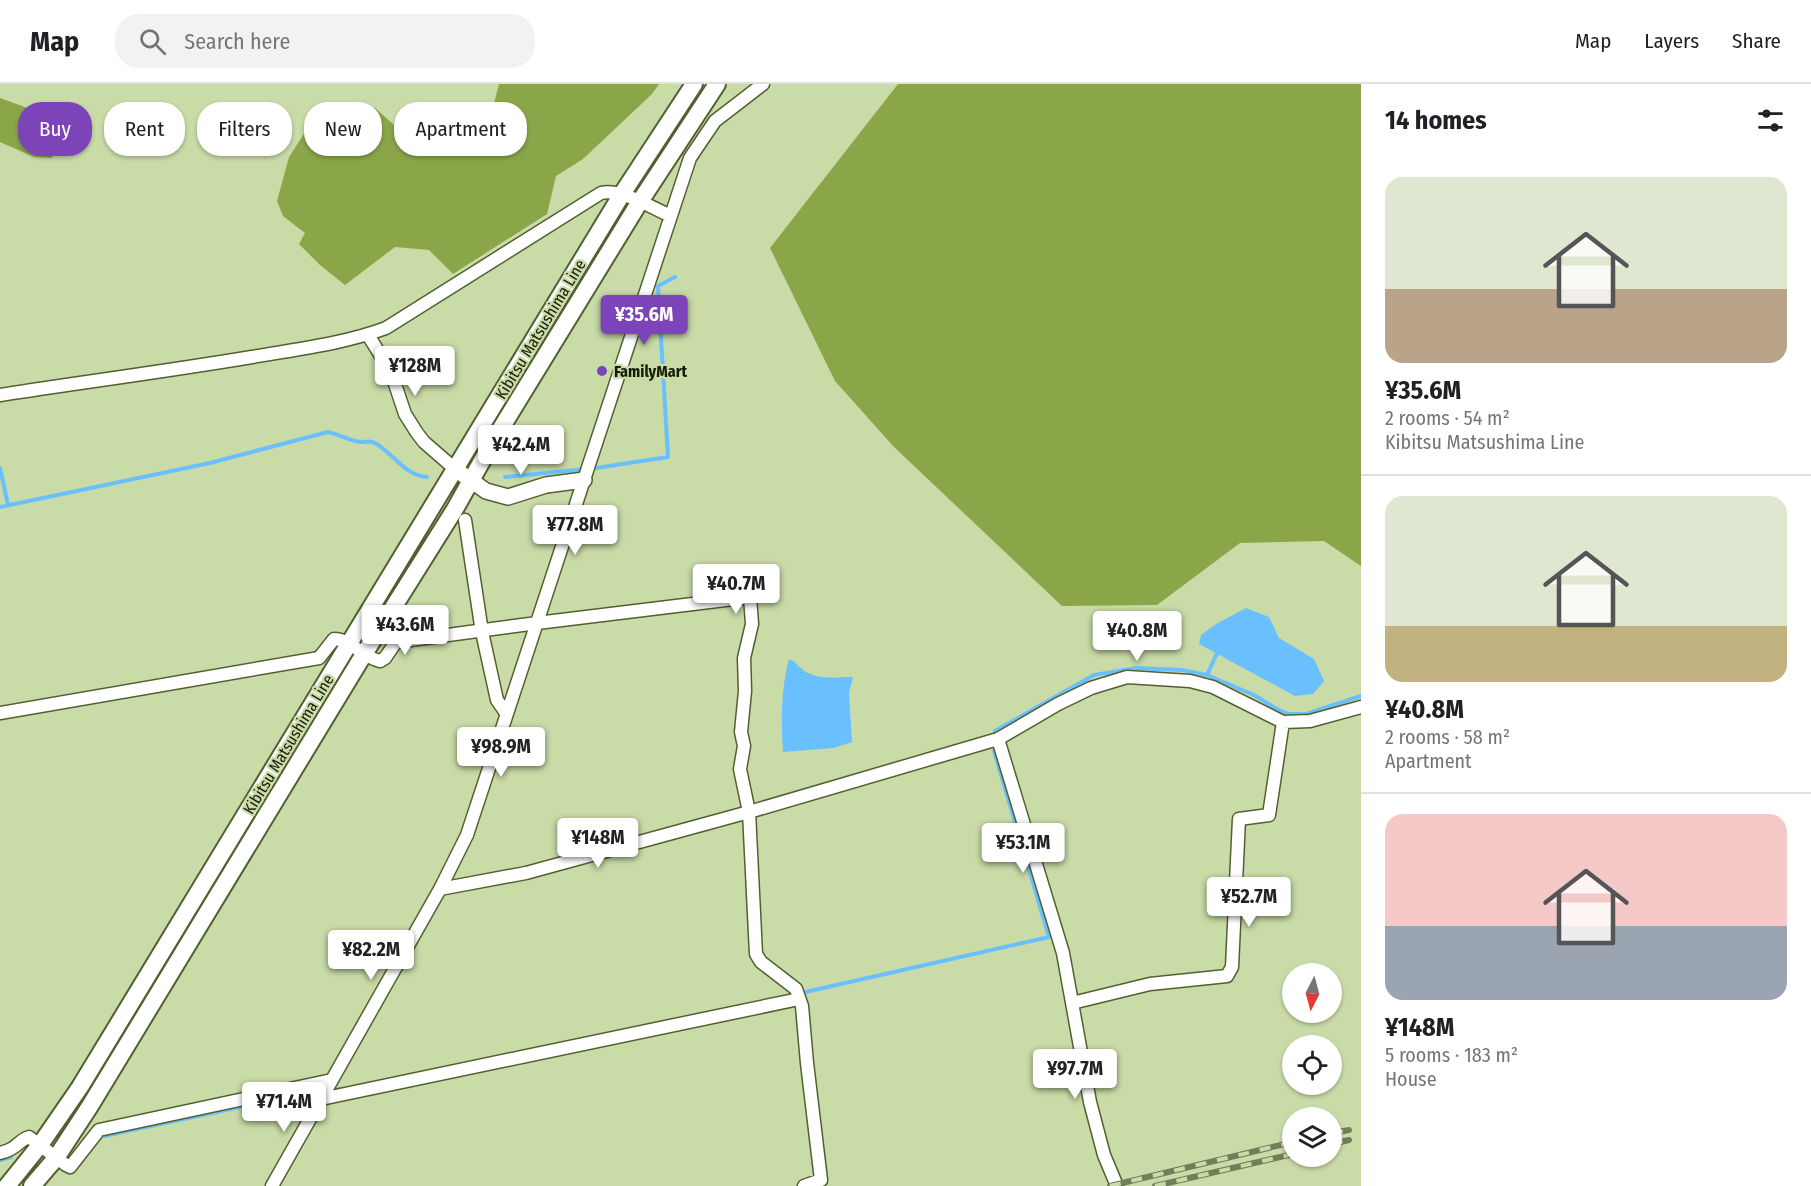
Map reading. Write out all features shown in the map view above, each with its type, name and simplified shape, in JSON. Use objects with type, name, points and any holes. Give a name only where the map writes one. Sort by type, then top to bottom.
[{"type":"main road","name":"Kibitsu Matsushima Line","points":[[7,1186],[40,1145],[80,1088],[622,194],[694,84]]},
{"type":"main road","name":"Kibitsu Matsushima Line","points":[[32,1186],[56,1158],[90,1106],[639,203],[717,84]]},
{"type":"street","points":[[272,1186],[440,889],[467,835],[690,158],[709,127],[763,84]]},
{"type":"street","points":[[0,395],[213,364],[368,335],[386,328],[595,195],[606,192],[622,194],[670,216]]},
{"type":"street","points":[[368,335],[391,372],[405,414],[417,433],[424,442],[470,481],[486,491],[508,497],[587,473]]},
{"type":"street","points":[[465,520],[482,632],[497,700],[506,713]]},
{"type":"street","points":[[0,713],[319,658],[334,639],[339,639],[380,661],[385,658],[396,642],[750,597],[752,624],[744,658],[745,691],[741,732],[744,746],[740,769],[749,812],[756,954],[761,962],[798,995],[802,1006],[821,1180],[804,1186]]},
{"type":"street","points":[[440,889],[526,873],[749,812],[998,739],[1058,704],[1091,688],[1127,677],[1190,681],[1213,687],[1283,722],[1310,721],[1361,706]]},
{"type":"street","points":[[1072,1003],[1150,984],[1227,976],[1232,967],[1239,819],[1269,814],[1283,722]]},
{"type":"street","points":[[998,739],[1063,953],[1090,1102],[1104,1155],[1118,1186]]},
{"type":"street","points":[[0,1153],[16,1148],[27,1137],[66,1166],[72,1165],[99,1130],[326,1090],[798,995]]},
{"type":"green space","points":[[499,84],[659,84],[652,94],[583,159],[556,176],[547,214],[453,274],[429,250],[395,247],[345,285],[299,244],[305,233],[283,216],[277,201],[289,157],[292,156],[304,134],[304,156],[382,156],[382,114],[394,125],[394,156],[527,156],[527,102],[494,102]]},
{"type":"green space","points":[[898,84],[1361,84],[1361,566],[1324,541],[1240,543],[1157,605],[1062,606],[894,447],[835,381],[770,248]]},
{"type":"green space","points":[[0,98],[18,105],[18,150],[0,142]]},
{"type":"green space","points":[[32,156],[54,156],[51,158]]},
{"type":"water","points":[[1246,608],[1269,617],[1279,638],[1314,659],[1324,681],[1313,694],[1295,696],[1199,644],[1201,635]]},
{"type":"water","points":[[789,659],[806,672],[819,677],[853,677],[849,693],[852,742],[833,748],[783,752],[782,705]]},
{"type":"waterway","points":[[505,477],[596,468],[668,457],[658,286],[675,277]]},
{"type":"waterway","points":[[0,507],[210,463],[328,432],[361,442],[373,442],[412,473],[427,477]]},
{"type":"waterway","points":[[0,468],[8,505]]},
{"type":"waterway","points":[[1207,675],[1218,651]]},
{"type":"waterway","points":[[995,731],[1094,675],[1137,668],[1182,670],[1207,675],[1254,695],[1288,714],[1306,714],[1361,696]]},
{"type":"waterway","points":[[801,993],[1049,937],[994,751]]},
{"type":"waterway","points":[[104,1136],[316,1091],[342,1089]]},
{"type":"waterway","points":[[0,1160],[11,1157]]},
{"type":"railway","points":[[1342,1131],[1349,1130]]},
{"type":"railway","points":[[1342,1142],[1349,1140]]},
{"type":"railway","points":[[1110,1186],[1282,1145]]},
{"type":"railway","points":[[1155,1186],[1282,1157]]},
{"type":"place","name":"FamilyMart","points":[[602,371]]}]
